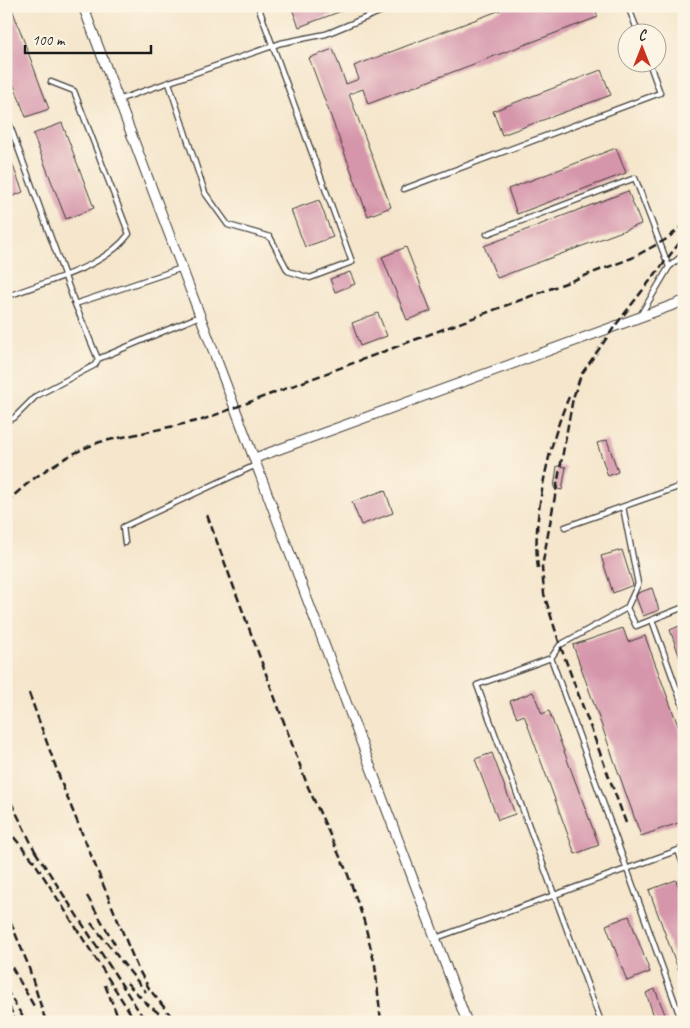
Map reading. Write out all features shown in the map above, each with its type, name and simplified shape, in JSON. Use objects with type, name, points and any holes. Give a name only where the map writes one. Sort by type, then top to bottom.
[{"type":"street","points":[[82,6],[467,1022]]},
{"type":"street","points":[[256,461],[684,301]]},
{"type":"lane","points":[[169,83],[205,193],[228,225],[270,237],[288,271],[310,278],[352,262],[258,6]]},
{"type":"lane","points":[[118,100],[273,46],[326,34],[394,6]]},
{"type":"lane","points":[[628,6],[634,22]]},
{"type":"lane","points":[[404,189],[660,93],[653,72]]},
{"type":"lane","points":[[6,297],[46,281],[66,276],[118,248],[129,234],[74,91],[50,82]]},
{"type":"lane","points":[[6,115],[75,304],[98,359]]},
{"type":"lane","points":[[487,234],[635,178],[669,266]]},
{"type":"lane","points":[[639,317],[669,266],[684,254]]},
{"type":"lane","points":[[75,304],[182,268]]},
{"type":"lane","points":[[6,421],[14,418],[36,396],[95,365],[98,359],[200,316]]},
{"type":"lane","points":[[125,543],[123,527],[256,461]]},
{"type":"lane","points":[[565,527],[684,485]]},
{"type":"lane","points":[[601,1022],[477,685],[552,658],[560,645],[627,608],[638,584],[623,507]]},
{"type":"lane","points":[[627,608],[636,626],[684,607]]},
{"type":"lane","points":[[652,620],[684,709]]},
{"type":"lane","points":[[552,658],[682,1022]]},
{"type":"lane","points":[[436,938],[684,848]]},
{"type":"lane","points":[[678,850],[684,867]]},
{"type":"building","points":[[6,6],[11,6],[49,109],[26,117],[6,64]]},
{"type":"building","points":[[291,6],[352,6],[352,7],[299,27]]},
{"type":"building","points":[[511,6],[594,6],[598,17],[368,104],[363,89],[349,94],[391,207],[368,216],[309,58],[333,49],[346,84],[359,79],[354,66]]},
{"type":"building","points":[[601,70],[611,95],[502,135],[493,111]]},
{"type":"building","points":[[62,123],[94,208],[66,219],[33,134]]},
{"type":"building","points":[[6,148],[23,192],[6,199]]},
{"type":"building","points":[[616,148],[626,173],[517,214],[508,189]]},
{"type":"building","points":[[628,191],[641,224],[497,278],[484,246]]},
{"type":"building","points":[[319,200],[333,237],[305,247],[291,210]]},
{"type":"building","points":[[406,247],[431,311],[407,320],[382,257]]},
{"type":"building","points":[[350,272],[355,284],[335,292],[330,279]]},
{"type":"building","points":[[378,313],[387,336],[360,346],[352,323]]},
{"type":"building","points":[[607,440],[618,472],[608,476],[597,443]]},
{"type":"building","points":[[557,466],[566,467],[562,490],[554,488]]},
{"type":"building","points":[[385,490],[393,513],[361,525],[352,502]]},
{"type":"building","points":[[622,550],[633,585],[613,593],[601,556]]},
{"type":"building","points":[[652,588],[659,610],[643,616],[636,597],[638,593]]},
{"type":"building","points":[[684,624],[684,666],[683,666],[670,630]]},
{"type":"building","points":[[623,628],[628,642],[645,636],[684,742],[684,821],[641,836],[573,645]]},
{"type":"building","points":[[533,692],[542,714],[549,711],[599,845],[575,854],[524,715],[517,718],[510,701]]},
{"type":"building","points":[[492,753],[515,814],[498,820],[475,759]]},
{"type":"building","points":[[676,880],[684,901],[683,982],[649,890]]},
{"type":"building","points":[[629,916],[650,972],[627,981],[606,925]]},
{"type":"building","points":[[655,989],[668,1022],[656,1022],[646,993]]},
{"type":"railway","points":[[6,503],[27,484],[50,468],[87,447],[100,442],[202,420],[632,258],[665,240],[684,225]]},
{"type":"railway","points":[[626,823],[560,645],[544,594],[542,567],[573,398],[581,375],[615,326],[684,237]]},
{"type":"railway","points":[[538,568],[537,527],[544,481],[555,435],[569,397]]},
{"type":"railway","points":[[207,515],[308,787],[347,872],[364,921],[375,965],[381,1022]]},
{"type":"railway","points":[[29,693],[63,787],[137,967],[150,990],[176,1022]]},
{"type":"railway","points":[[6,792],[38,857]]},
{"type":"railway","points":[[6,828],[33,860],[136,1022]]},
{"type":"railway","points":[[35,851],[146,1022]]},
{"type":"railway","points":[[87,896],[117,948]]},
{"type":"railway","points":[[6,911],[27,962],[46,1022]]},
{"type":"railway","points":[[91,923],[146,992]]},
{"type":"railway","points":[[6,957],[35,1008]]},
{"type":"railway","points":[[127,983],[147,1004],[169,1021]]},
{"type":"railway","points":[[105,985],[120,1022]]},
{"type":"railway","points":[[6,989],[26,1022]]},
{"type":"railway","points":[[9,1006],[16,1022]]}]
